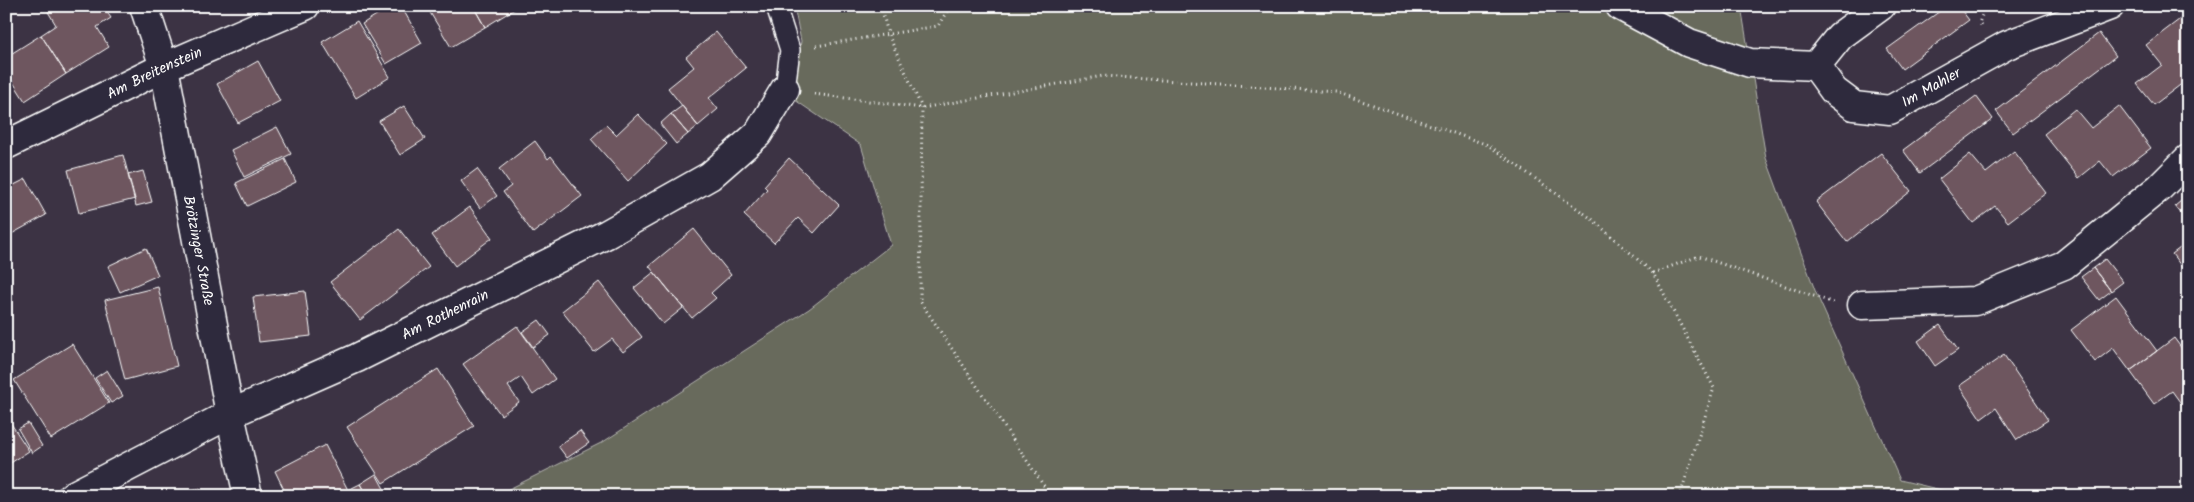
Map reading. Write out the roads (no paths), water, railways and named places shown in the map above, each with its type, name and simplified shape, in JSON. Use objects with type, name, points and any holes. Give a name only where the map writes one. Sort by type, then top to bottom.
[{"type":"street","name":"Brötzinger Straße","points":[[144,6],[164,67],[230,414],[248,496]]},
{"type":"street","name":"Am Breitenstein","points":[[6,145],[164,67],[306,6]]},
{"type":"street","points":[[1620,6],[1689,42],[1750,63],[1816,66],[1840,36],[1882,6]]},
{"type":"street","name":"Im Mahler","points":[[1816,66],[1834,91],[1854,106],[1890,110],[2007,44],[2110,6]]},
{"type":"street","name":"Am Rothenrain","points":[[72,496],[230,414],[357,358],[497,290],[607,234],[710,176],[758,134],[785,90]]},
{"type":"street","points":[[1862,305],[1975,301],[2064,266],[2160,187],[2188,159]]},
{"type":"lane","points":[[776,6],[790,50],[785,90]]}]
